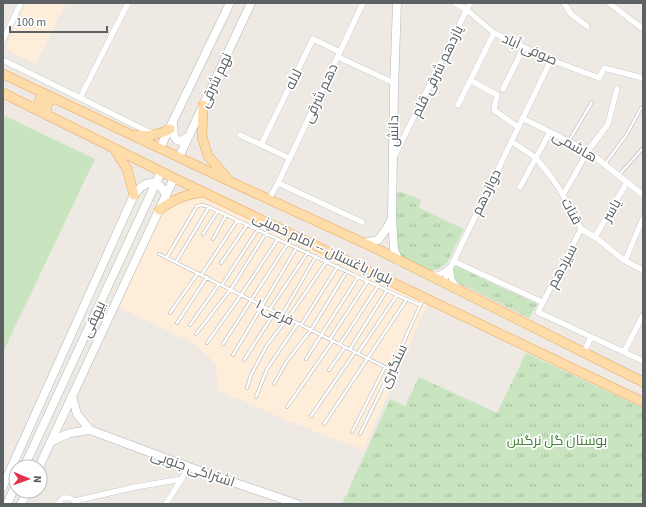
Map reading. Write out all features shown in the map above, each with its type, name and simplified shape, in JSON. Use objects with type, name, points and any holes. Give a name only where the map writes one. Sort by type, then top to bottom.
[{"type":"main road","name":"نهم شرقی","points":[[160,148],[230,3]]},
{"type":"main road","name":"نهم شرقی","points":[[179,157],[251,3]]},
{"type":"main road","name":"دانش","points":[[364,243],[378,240],[387,228],[392,217],[396,3]]},
{"type":"main road","name":"بلوار باغستان -- امام خمینی","points":[[3,74],[364,243],[643,382]]},
{"type":"main road","name":"بلوار باغستان -- امام خمینی","points":[[3,93],[422,300],[643,400]]},
{"type":"main road","points":[[32,108],[39,104],[42,93]]},
{"type":"main road","points":[[48,116],[46,107],[48,102],[54,99]]},
{"type":"main road","points":[[204,105],[202,137],[208,156],[229,181]]},
{"type":"main road","points":[[129,134],[143,136],[155,135],[171,125],[174,136],[177,140],[181,141],[189,136]]},
{"type":"main road","points":[[114,149],[127,169],[134,195]]},
{"type":"main road","name":"بیهقی","points":[[28,459],[161,172]]},
{"type":"main road","name":"بیهقی","points":[[43,459],[174,178]]},
{"type":"main road","points":[[134,195],[144,183],[156,183],[162,188],[166,196]]},
{"type":"main road","points":[[159,210],[177,198],[187,194],[203,192]]},
{"type":"main road","name":"بیهقی","points":[[3,486],[134,195]]},
{"type":"main road","points":[[392,217],[394,250],[399,261]]},
{"type":"main road","points":[[623,392],[629,391],[632,388],[634,382],[633,377]]},
{"type":"main road","points":[[643,393],[643,400]]},
{"type":"main road","points":[[72,396],[78,414],[90,430]]},
{"type":"main road","name":"اشتراکی جنوبی","points":[[52,441],[70,433],[90,430],[279,501],[297,504]]},
{"type":"street","points":[[3,40],[21,3]]},
{"type":"street","points":[[80,98],[128,3]]},
{"type":"street","name":"دهم شرقی","points":[[269,199],[363,3]]},
{"type":"street","name":"صوفی آباد","points":[[455,3],[467,10],[494,33],[551,60],[599,78],[604,68],[643,78]]},
{"type":"street","name":"یازدهم شرقی قلم","points":[[393,161],[470,3]]},
{"type":"street","points":[[564,3],[571,14],[587,26]]},
{"type":"street","points":[[609,3],[643,29]]},
{"type":"street","points":[[458,105],[494,33]]},
{"type":"street","name":"لاله","points":[[261,144],[313,39],[339,55]]},
{"type":"street","points":[[503,89],[524,47]]},
{"type":"street","points":[[339,55],[394,83]]},
{"type":"street","points":[[3,60],[155,135]]},
{"type":"street","name":"دوازدهم","points":[[442,283],[551,60]]},
{"type":"street","points":[[470,80],[497,95],[494,110],[518,127]]},
{"type":"street","points":[[563,195],[588,150],[608,124],[617,89]]},
{"type":"street","name":"هاشمی","points":[[522,118],[588,150],[643,195]]},
{"type":"street","points":[[520,187],[550,132]]},
{"type":"street","points":[[240,135],[289,158]]},
{"type":"street","name":"قنات","points":[[511,141],[536,158],[552,178],[581,229],[595,237],[624,261],[643,270]]},
{"type":"street","name":"یاسر","points":[[595,237],[627,182]]},
{"type":"street","points":[[278,183],[362,222]]},
{"type":"street","points":[[624,261],[643,218]]},
{"type":"street","name":"سیزدهم","points":[[581,229],[538,312],[591,337]]},
{"type":"street","points":[[424,274],[436,276],[441,274],[452,264]]},
{"type":"street","points":[[452,264],[452,280],[463,293]]},
{"type":"street","points":[[452,264],[542,302]]},
{"type":"street","points":[[624,352],[643,315]]},
{"type":"street","points":[[584,352],[591,337],[643,360]]},
{"type":"street","points":[[166,504],[189,467]]},
{"type":"street","points":[[58,504],[63,498],[69,498],[75,501],[135,487],[182,479]]},
{"type":"lane","points":[[568,141],[592,102]]},
{"type":"lane","points":[[605,164],[627,134],[641,108]]},
{"type":"lane","points":[[619,175],[643,148]]},
{"type":"lane","points":[[167,257],[197,206],[209,206],[237,221],[308,252],[397,295],[407,299],[422,300]]},
{"type":"lane","points":[[176,262],[209,206]]},
{"type":"lane","points":[[203,234],[218,211]]},
{"type":"lane","points":[[213,239],[226,215]]},
{"type":"lane","points":[[170,313],[237,221]]},
{"type":"lane","points":[[221,263],[248,225]]},
{"type":"lane","points":[[190,325],[221,284],[258,229]]},
{"type":"lane","points":[[196,334],[231,289],[266,233]]},
{"type":"lane","points":[[207,343],[242,295],[278,239]]},
{"type":"lane","points":[[223,344],[288,243]]},
{"type":"lane","points":[[233,355],[297,248]]},
{"type":"lane","points":[[270,309],[308,252]]},
{"type":"lane","name":"۱ فرعی","points":[[159,254],[200,273],[207,278],[391,370]]},
{"type":"lane","points":[[282,315],[316,256]]},
{"type":"lane","points":[[247,388],[251,375],[260,357],[327,261]]},
{"type":"lane","points":[[256,397],[267,369],[275,355],[299,324],[338,266]]},
{"type":"lane","points":[[274,384],[287,361],[311,330],[348,271]]},
{"type":"lane","points":[[306,360],[358,277]]},
{"type":"lane","points":[[177,323],[207,278]]},
{"type":"lane","points":[[288,407],[332,340],[368,281]]},
{"type":"lane","points":[[340,344],[378,286]]},
{"type":"lane","points":[[350,349],[386,290]]},
{"type":"lane","points":[[311,416],[397,295]]},
{"type":"lane","points":[[324,424],[407,299]]},
{"type":"lane","name":"سنگبری","points":[[360,434],[391,370],[422,300]]},
{"type":"lane","points":[[244,360],[275,312]]},
{"type":"lane","points":[[329,370],[346,347]]},
{"type":"lane","points":[[352,432],[385,367]]},
{"type":"shaded area","points":[[26,3],[66,3],[36,64],[5,49]]},
{"type":"shaded area","points":[[201,195],[429,301],[363,450],[291,422],[218,390],[216,364],[195,344],[119,307],[162,213],[178,201]]},
{"type":"green space","points":[[3,115],[95,159],[3,352]]},
{"type":"green space","points":[[399,191],[421,200],[419,208],[464,229],[448,261],[441,268],[434,270],[424,269],[406,260],[399,253],[396,218],[396,194]]},
{"type":"green space","points":[[456,266],[537,304],[529,318],[452,280],[453,269]]},
{"type":"green space","name":"بوستان گل نرگس","points":[[526,353],[643,408],[643,504],[342,504],[390,399],[405,406],[419,377],[497,413]]}]
